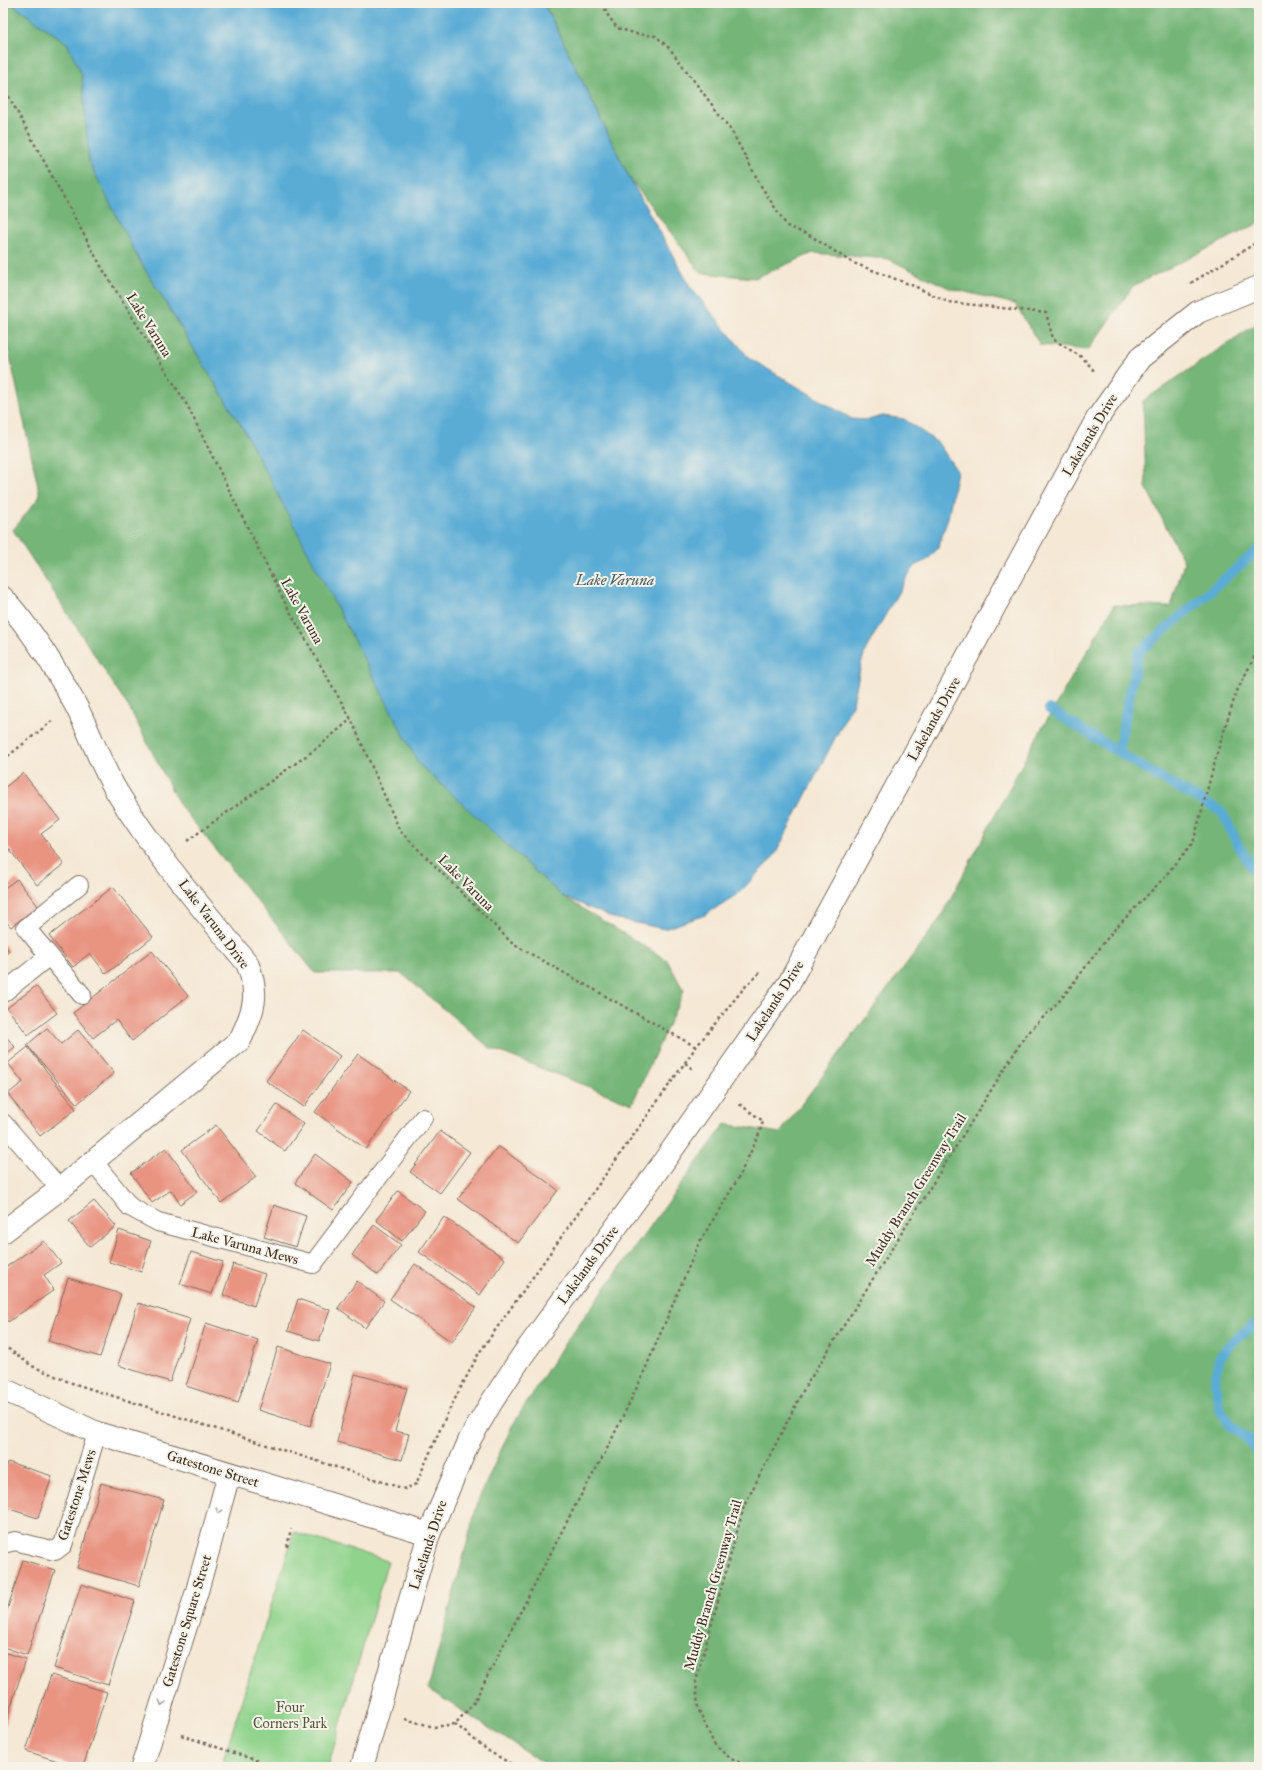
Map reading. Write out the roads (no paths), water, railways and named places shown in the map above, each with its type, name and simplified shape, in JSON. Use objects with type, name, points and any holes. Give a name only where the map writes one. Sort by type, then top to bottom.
[{"type":"street","name":"Lakelands Drive","points":[[362,1767],[429,1534],[470,1439],[491,1403],[522,1356],[790,983],[1097,419],[1140,358],[1198,312],[1259,286]]},
{"type":"street","name":"Lake Varuna Drive","points":[[3,598],[16,613],[33,638],[75,704],[116,790],[145,835],[247,964],[254,979],[255,998],[251,1019],[240,1040],[60,1189],[3,1232]]},
{"type":"street","name":"Gatestone Street","points":[[3,1389],[97,1433],[429,1534]]},
{"type":"street","name":"Gatestone Square Street","points":[[142,1767],[197,1591],[229,1474]]},
{"type":"lane","points":[[79,885],[26,928],[82,995]]},
{"type":"lane","points":[[3,993],[49,956]]},
{"type":"lane","name":"Lake Varuna Mews","points":[[93,1161],[130,1207],[158,1222],[313,1264],[423,1118]]},
{"type":"lane","points":[[3,1123],[60,1189]]},
{"type":"lane","name":"Gatestone Mews","points":[[3,1544],[16,1542],[55,1550],[63,1545],[97,1433]]},
{"type":"water","name":"Lake Varuna","points":[[10,3],[543,3],[629,177],[691,288],[749,358],[852,419],[868,420],[883,416],[904,419],[938,443],[957,471],[948,518],[938,548],[927,560],[916,565],[907,577],[866,649],[861,664],[853,703],[775,855],[739,893],[705,915],[664,929],[613,918],[562,896],[419,764],[245,432],[137,256],[89,162],[82,75],[67,43]]},
{"type":"waterway","points":[[1118,752],[1138,653],[1259,549]]},
{"type":"waterway","points":[[1049,709],[1157,776],[1222,812],[1236,841],[1259,879]]},
{"type":"waterway","points":[[1259,1323],[1238,1336],[1219,1358],[1215,1382],[1219,1408],[1230,1425],[1249,1439],[1258,1453],[1259,1473]]},
{"type":"park label","name":"Four Corners Park","points":[[290,1716]]}]
